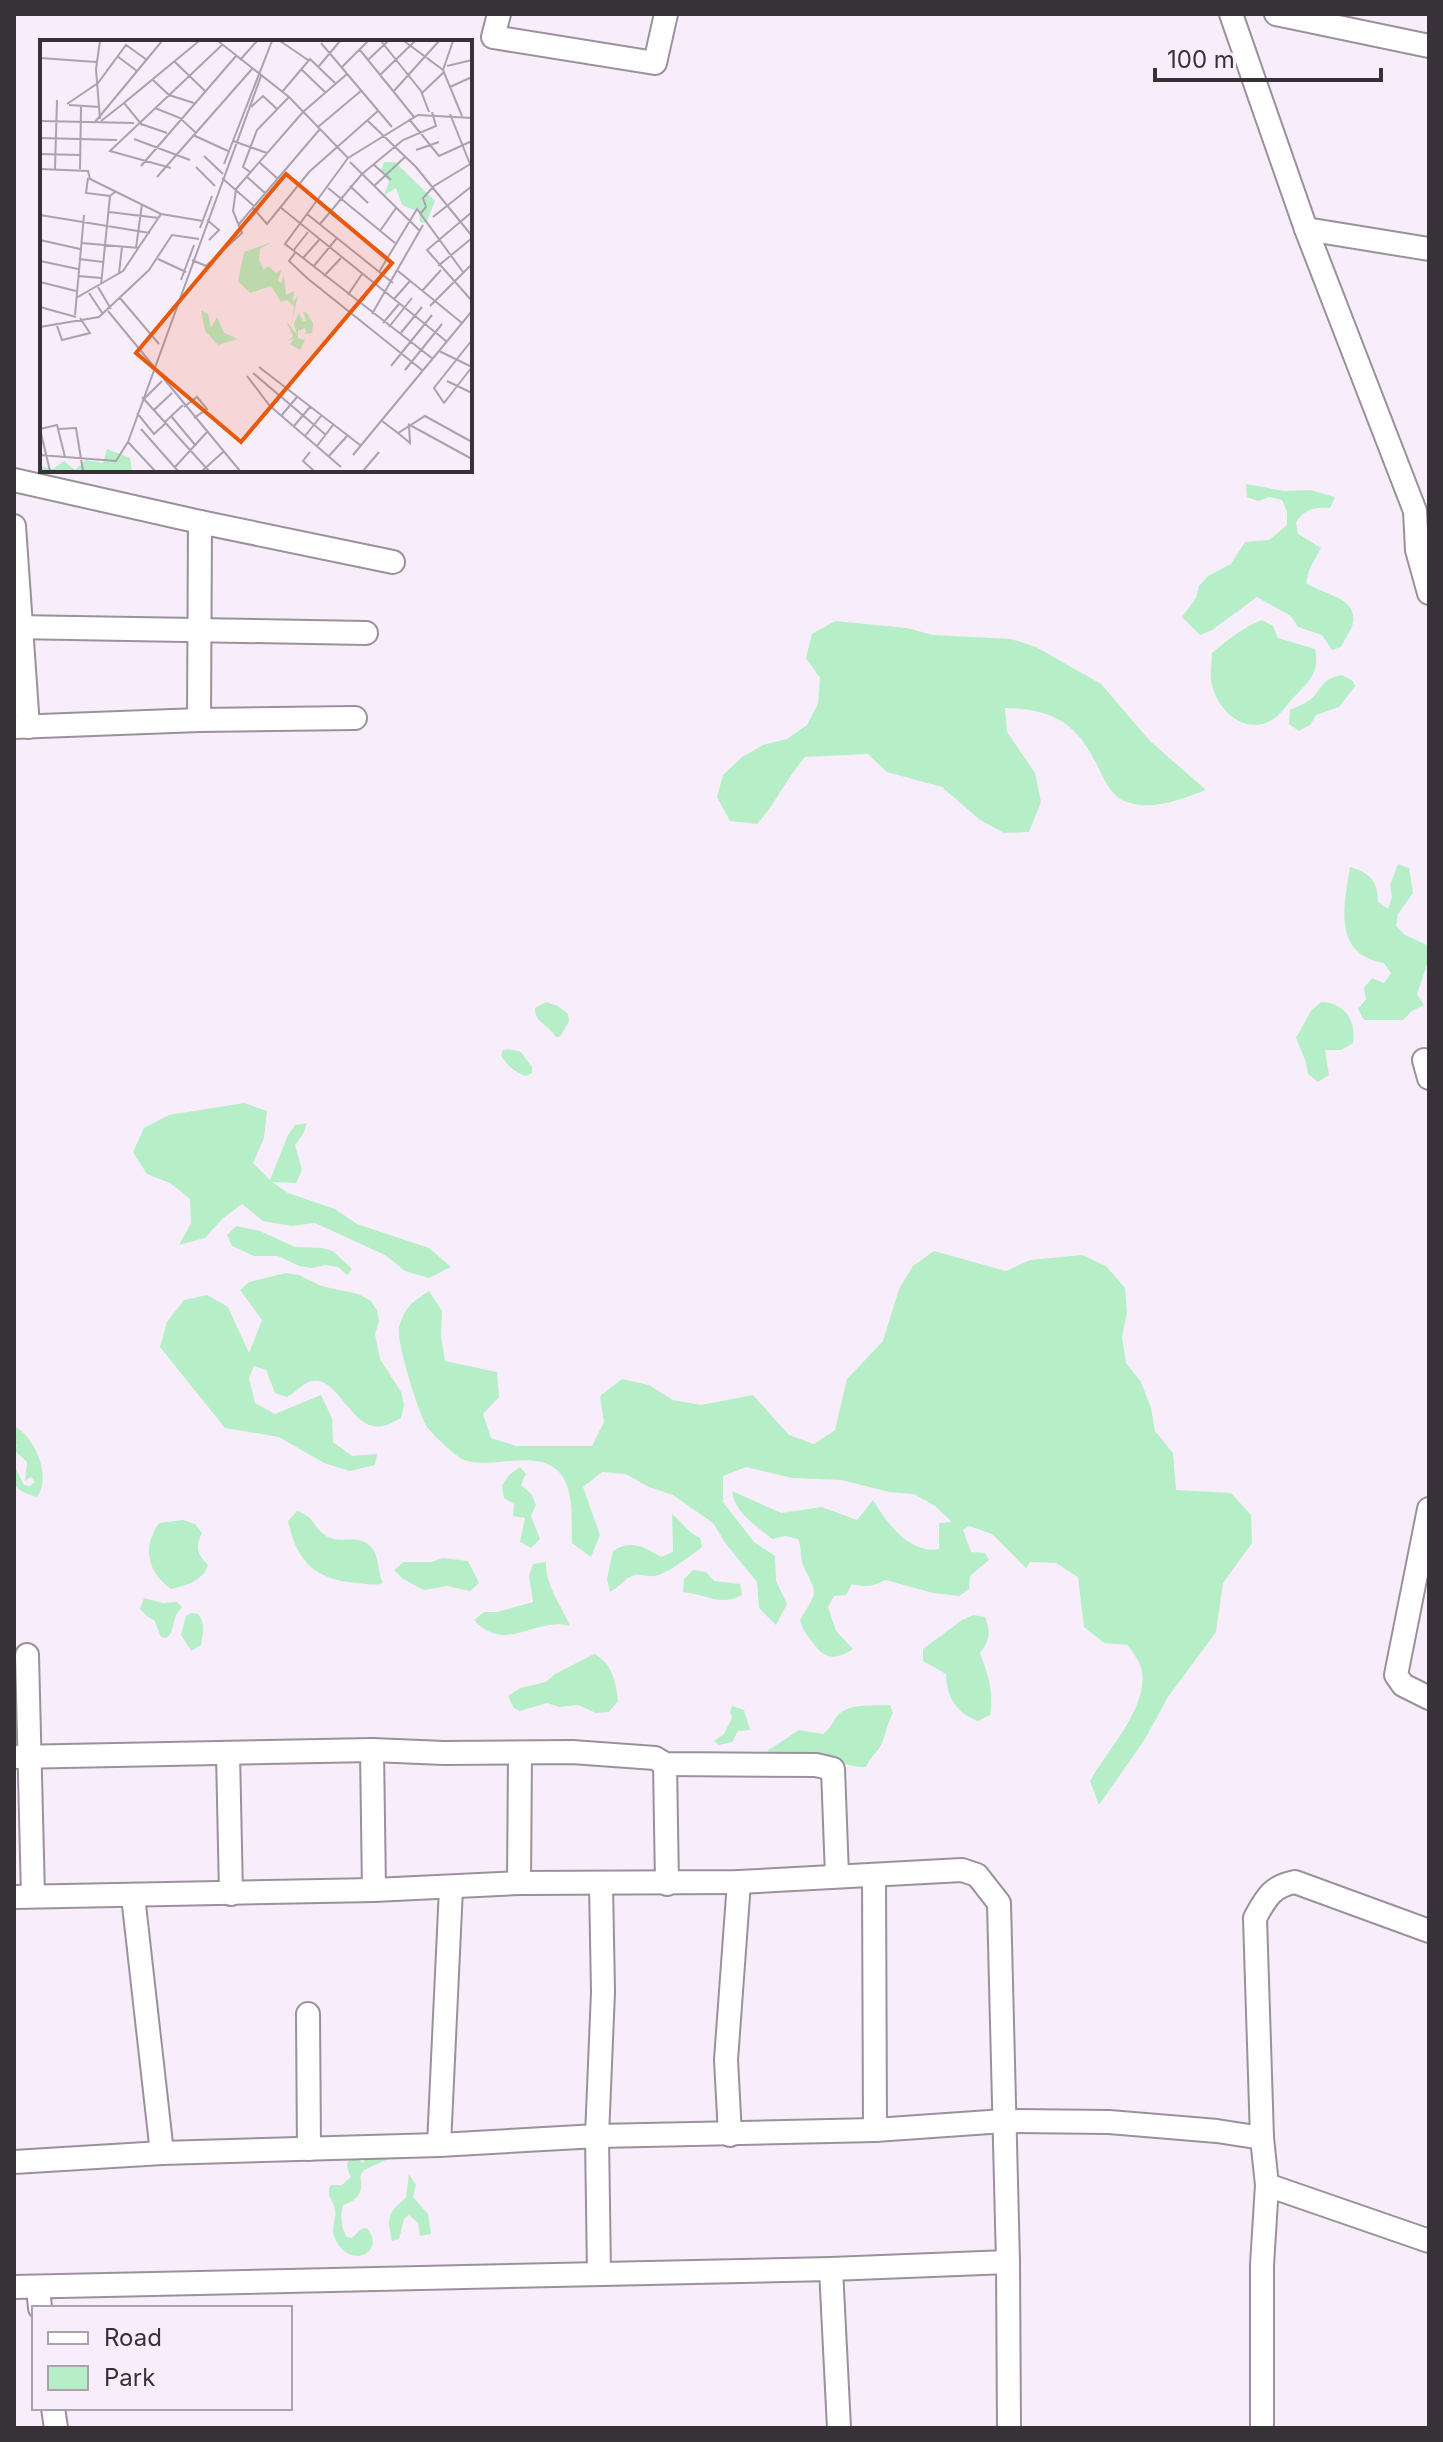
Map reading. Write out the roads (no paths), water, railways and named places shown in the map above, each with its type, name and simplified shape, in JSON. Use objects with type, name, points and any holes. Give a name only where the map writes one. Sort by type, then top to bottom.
[{"type":"street","points":[[499,14],[493,37],[655,63],[666,14]]},
{"type":"street","points":[[1231,14],[1306,229],[1415,511],[1417,550],[1429,593]]},
{"type":"street","points":[[1276,14],[1429,46]]},
{"type":"street","points":[[1306,229],[1429,249]]},
{"type":"street","points":[[14,480],[393,562]]},
{"type":"street","points":[[199,720],[200,522]]},
{"type":"street","points":[[14,526],[21,727],[355,718]]},
{"type":"street","points":[[17,628],[366,633]]},
{"type":"street","points":[[1429,1509],[1396,1675],[1403,1685],[1429,1698]]},
{"type":"street","points":[[27,1655],[22,1757],[23,1897],[451,1888],[519,1883],[739,1882],[962,1870],[977,1875],[999,1903],[1009,2428]]},
{"type":"street","points":[[22,1757],[372,1750],[520,1754],[572,1752],[655,1758],[665,1764],[816,1765],[833,1769],[837,1876]]},
{"type":"street","points":[[372,1750],[374,1890]]},
{"type":"street","points":[[228,1753],[231,1894]]},
{"type":"street","points":[[519,1883],[520,1754]]},
{"type":"street","points":[[665,1764],[667,1884]]},
{"type":"street","points":[[874,1875],[875,2130]]},
{"type":"street","points":[[730,2135],[726,2060],[739,1882]]},
{"type":"street","points":[[1262,2428],[1262,2265],[1267,2185],[1262,2138],[1255,1918],[1266,1898],[1281,1885],[1295,1882],[1429,1931]]},
{"type":"street","points":[[599,2274],[597,2136],[603,1992],[601,1884]]},
{"type":"street","points":[[439,2145],[451,1888]]},
{"type":"street","points":[[133,1896],[162,2153]]},
{"type":"street","points":[[308,2014],[309,2149]]},
{"type":"street","points":[[14,2162],[597,2136],[875,2130],[1004,2121],[1109,2122],[1262,2138]]},
{"type":"street","points":[[1267,2185],[1429,2241]]},
{"type":"street","points":[[14,2287],[39,2297],[599,2274],[1008,2262]]},
{"type":"street","points":[[831,2269],[839,2428]]}]
